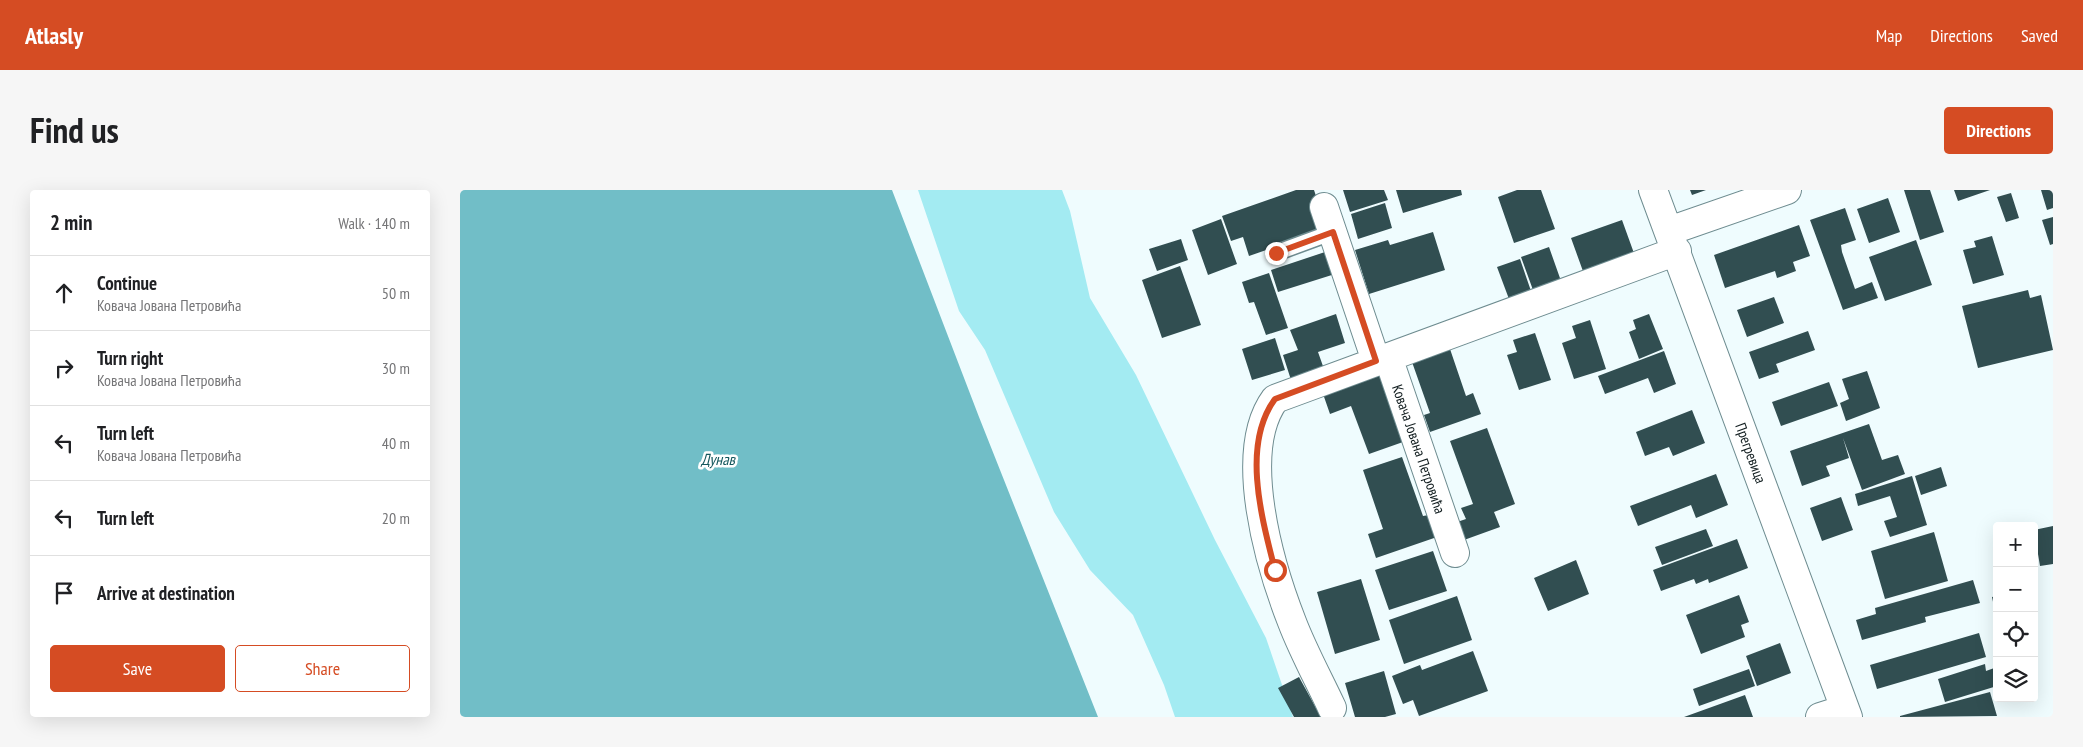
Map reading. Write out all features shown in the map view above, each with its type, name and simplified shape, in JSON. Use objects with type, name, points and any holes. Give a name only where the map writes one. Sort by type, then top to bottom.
[{"type":"street","name":"Прегревица","points":[[1653,190],[1847,713]]},
{"type":"street","points":[[1332,708],[1292,622],[1261,518],[1258,451],[1262,423],[1267,410],[1275,399],[1382,359],[1673,241],[1787,190]]},
{"type":"street","name":"Ковача Јована Петровића","points":[[1324,207],[1455,553]]},
{"type":"street","points":[[1820,717],[1847,713]]},
{"type":"lane","points":[[1276,253],[1333,232]]},
{"type":"shaded area","points":[[918,190],[1062,190],[1070,211],[1090,298],[1136,375],[1215,540],[1266,638],[1293,717],[1175,717],[1164,685],[1133,615],[1090,570],[1054,512],[985,350],[959,311]]},
{"type":"water","name":"Дунав","points":[[460,190],[892,190],[979,417],[1098,717],[460,717]]},
{"type":"building","points":[[1296,190],[1314,190],[1327,229],[1249,256],[1243,237],[1231,241],[1222,216]]},
{"type":"building","points":[[1343,190],[1384,190],[1388,200],[1350,212]]},
{"type":"building","points":[[1396,190],[1461,190],[1462,195],[1403,213]]},
{"type":"building","points":[[1517,190],[1541,190],[1555,229],[1514,243],[1498,197]]},
{"type":"building","points":[[1690,190],[1706,190],[1692,195]]},
{"type":"building","points":[[1904,190],[1930,190],[1944,232],[1920,240]]},
{"type":"building","points":[[1954,190],[1990,190],[1958,201]]},
{"type":"building","points":[[2041,190],[2053,190],[2053,208],[2047,210]]},
{"type":"building","points":[[2011,193],[2019,218],[2006,222],[1997,197]]},
{"type":"building","points":[[1888,198],[1900,232],[1869,243],[1857,209]]},
{"type":"building","points":[[1385,203],[1392,228],[1358,239],[1351,214]]},
{"type":"building","points":[[1845,208],[1856,240],[1841,245],[1855,289],[1872,282],[1878,298],[1843,310],[1810,220]]},
{"type":"building","points":[[2053,217],[2053,244],[2050,245],[2042,220]]},
{"type":"building","points":[[1221,219],[1237,264],[1208,275],[1192,230]]},
{"type":"building","points":[[1622,220],[1635,256],[1584,274],[1571,238]]},
{"type":"building","points":[[1799,225],[1810,256],[1793,262],[1796,271],[1777,278],[1775,271],[1725,288],[1714,255]]},
{"type":"building","points":[[1433,232],[1445,270],[1369,294],[1355,250],[1388,240],[1390,245]]},
{"type":"building","points":[[1992,236],[2004,275],[1973,284],[1963,250],[1976,247],[1974,241]]},
{"type":"building","points":[[1181,239],[1188,260],[1157,271],[1149,249]]},
{"type":"building","points":[[1916,240],[1932,285],[1885,301],[1869,257]]},
{"type":"building","points":[[1549,247],[1561,281],[1533,290],[1521,257]]},
{"type":"building","points":[[1328,251],[1335,274],[1278,292],[1271,270]]},
{"type":"building","points":[[1520,259],[1531,291],[1509,299],[1497,267]]},
{"type":"building","points":[[1180,266],[1201,325],[1162,338],[1142,280]]},
{"type":"building","points":[[1269,273],[1288,328],[1266,335],[1254,302],[1249,303],[1242,282]]},
{"type":"building","points":[[2028,290],[2030,298],[2041,295],[2053,350],[1978,368],[1962,306]]},
{"type":"building","points":[[1774,297],[1784,323],[1747,337],[1737,310]]},
{"type":"building","points":[[1336,314],[1345,343],[1318,352],[1324,369],[1291,380],[1283,355],[1298,350],[1290,330]]},
{"type":"building","points":[[1649,314],[1663,349],[1639,359],[1629,332],[1636,329],[1633,320]]},
{"type":"building","points":[[1590,320],[1606,369],[1574,379],[1562,343],[1576,338],[1572,326]]},
{"type":"building","points":[[1808,331],[1815,350],[1776,364],[1779,372],[1759,379],[1749,352]]},
{"type":"building","points":[[1535,333],[1551,380],[1519,390],[1507,355],[1517,352],[1513,340]]},
{"type":"building","points":[[1275,338],[1285,370],[1252,380],[1242,349]]},
{"type":"building","points":[[1450,349],[1466,396],[1473,393],[1481,414],[1430,432],[1424,415],[1430,413],[1412,362]]},
{"type":"building","points":[[1664,351],[1676,384],[1654,393],[1648,378],[1605,394],[1598,376]]},
{"type":"building","points":[[1378,371],[1403,442],[1369,454],[1351,406],[1330,414],[1322,391]]},
{"type":"building","points":[[1867,371],[1880,408],[1846,421],[1840,403],[1849,399],[1842,379]]},
{"type":"building","points":[[1829,382],[1838,406],[1781,426],[1772,402]]},
{"type":"building","points":[[1692,410],[1705,443],[1673,456],[1669,447],[1645,456],[1636,432]]},
{"type":"building","points":[[1869,424],[1882,460],[1898,455],[1905,474],[1862,490],[1843,438],[1849,458],[1826,466],[1830,476],[1802,486],[1790,451]]},
{"type":"building","points":[[1487,428],[1515,504],[1494,512],[1500,527],[1464,540],[1457,522],[1466,519],[1461,508],[1473,504],[1450,441]]},
{"type":"building","points":[[1402,457],[1423,516],[1429,515],[1437,537],[1376,558],[1368,534],[1383,529],[1363,470]]},
{"type":"building","points":[[1941,467],[1947,486],[1921,495],[1915,476]]},
{"type":"building","points":[[1716,474],[1728,505],[1696,518],[1691,505],[1638,526],[1630,506]]},
{"type":"building","points":[[1912,476],[1927,525],[1890,537],[1884,521],[1897,517],[1890,496],[1858,506],[1855,494]]},
{"type":"building","points":[[1841,497],[1853,530],[1822,541],[1810,508]]},
{"type":"building","points":[[2053,526],[2053,564],[2040,566],[2038,529]]},
{"type":"building","points":[[1706,529],[1713,546],[1662,565],[1655,547]]},
{"type":"building","points":[[1934,532],[1948,581],[1885,599],[1871,551]]},
{"type":"building","points":[[1737,539],[1748,568],[1709,583],[1708,579],[1696,584],[1694,579],[1661,591],[1653,570]]},
{"type":"building","points":[[1433,551],[1447,591],[1389,610],[1375,570]]},
{"type":"building","points":[[1576,560],[1589,594],[1548,611],[1534,578]]},
{"type":"building","points":[[1361,579],[1380,640],[1335,654],[1317,592]]},
{"type":"building","points":[[1973,580],[1980,603],[1925,617],[1926,622],[1862,640],[1856,620],[1876,614],[1875,608]]},
{"type":"building","points":[[1739,595],[1749,622],[1741,625],[1745,637],[1701,654],[1686,615]]},
{"type":"building","points":[[1457,596],[1472,640],[1404,664],[1389,620]]},
{"type":"building","points":[[1979,633],[1986,657],[1877,689],[1870,665]]},
{"type":"building","points":[[1780,643],[1791,673],[1757,686],[1746,656]]},
{"type":"building","points":[[1473,651],[1488,691],[1419,716],[1413,700],[1403,704],[1392,676],[1420,665],[1422,670]]},
{"type":"building","points":[[1985,664],[1986,671],[1993,668],[1993,687],[1945,702],[1938,679]]},
{"type":"building","points":[[1749,669],[1755,686],[1699,706],[1693,689]]},
{"type":"building","points":[[1384,671],[1396,714],[1385,717],[1355,717],[1345,683]]},
{"type":"building","points":[[1299,677],[1321,717],[1294,717],[1278,688]]},
{"type":"building","points":[[1990,692],[1997,716],[1900,717],[1900,716]]},
{"type":"building","points":[[1745,695],[1753,717],[1684,717]]},
{"type":"route","points":[[1275,570],[1261,518],[1258,478],[1258,451],[1262,423],[1267,410],[1275,399],[1376,361],[1333,232],[1276,253]]}]
